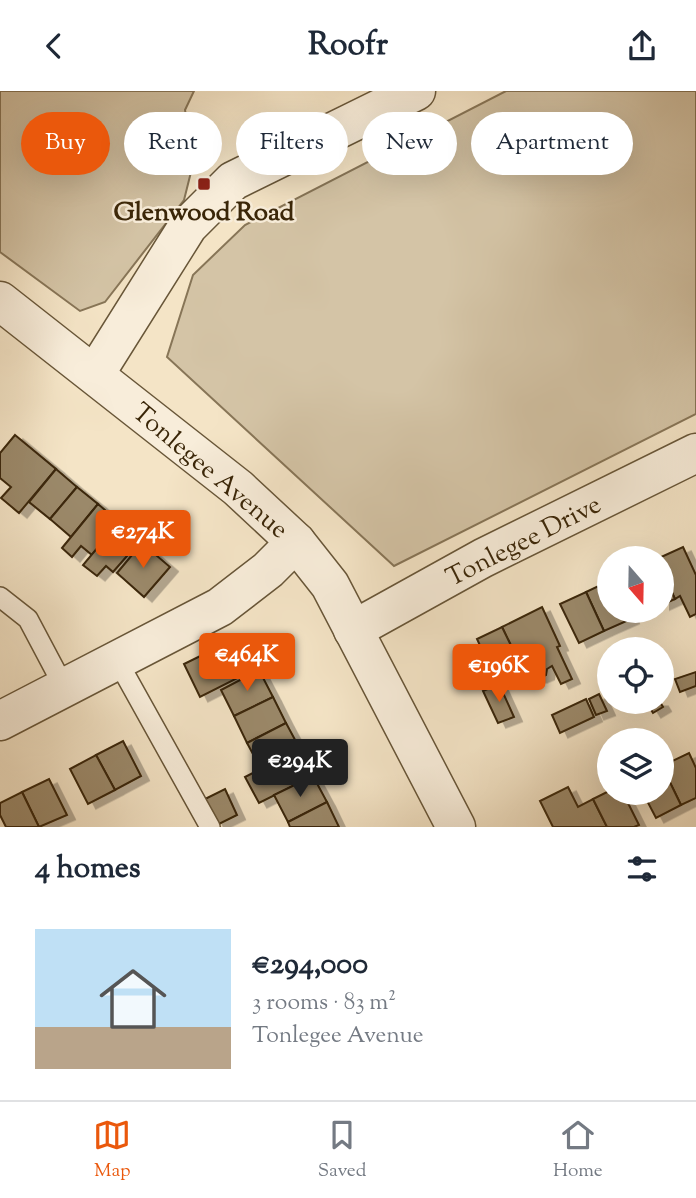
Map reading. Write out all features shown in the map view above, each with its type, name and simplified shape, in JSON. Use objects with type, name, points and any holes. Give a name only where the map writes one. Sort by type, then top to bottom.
[{"type":"street","points":[[94,374],[188,226],[233,181],[416,91]]},
{"type":"street","name":"Tonlegee Avenue","points":[[0,301],[238,488],[296,542],[330,585],[456,827]]},
{"type":"street","name":"Tonlegee Drive","points":[[353,630],[483,558],[696,453]]},
{"type":"street","points":[[0,721],[220,607],[268,570],[296,542]]},
{"type":"lane","points":[[0,597],[28,619],[64,687]]},
{"type":"lane","points":[[117,660],[210,827]]},
{"type":"shaded area","points":[[0,91],[194,91],[185,112],[124,112],[124,175],[190,175],[184,200],[105,302],[80,311],[0,252]]},
{"type":"shaded area","points":[[506,91],[696,91],[696,414],[394,566],[167,357],[193,275],[245,225],[342,175],[348,175],[348,172],[362,165],[362,175],[457,175],[457,116]]},
{"type":"building","points":[[15,435],[56,469],[19,513],[1,498],[11,487],[0,478],[0,453]]},
{"type":"building","points":[[56,469],[77,487],[50,519],[29,502]]},
{"type":"building","points":[[77,487],[98,504],[71,537],[50,519]]},
{"type":"building","points":[[98,504],[119,522],[92,555],[81,546],[72,557],[62,548]]},
{"type":"building","points":[[119,522],[141,540],[113,572],[106,566],[97,576],[83,565]]},
{"type":"building","points":[[142,543],[170,567],[144,597],[117,573]]},
{"type":"building","points":[[683,547],[696,575],[696,614],[690,617],[680,596],[675,599],[674,597],[674,551]]},
{"type":"building","points":[[597,587],[597,616],[586,592]]},
{"type":"building","points":[[586,592],[597,616],[597,623],[600,623],[604,631],[579,643],[560,604]]},
{"type":"building","points":[[542,607],[572,679],[561,684],[552,666],[547,669],[546,675],[539,678],[534,677],[528,662],[521,666],[502,627]]},
{"type":"building","points":[[600,623],[622,623],[604,631]]},
{"type":"building","points":[[502,627],[521,666],[495,678],[477,639]]},
{"type":"building","points":[[243,635],[259,667],[200,697],[184,664]]},
{"type":"building","points":[[259,670],[273,697],[234,716],[221,690]]},
{"type":"building","points":[[696,672],[696,686],[680,692],[675,679]]},
{"type":"building","points":[[499,684],[514,717],[498,723],[483,691]]},
{"type":"building","points":[[597,695],[599,714],[596,715],[589,699]]},
{"type":"building","points":[[273,697],[286,723],[247,743],[234,716]]},
{"type":"building","points":[[586,699],[594,717],[560,733],[552,715]]},
{"type":"building","points":[[286,723],[300,749],[261,769],[247,743]]},
{"type":"building","points":[[123,741],[141,776],[115,790],[96,755]]},
{"type":"building","points":[[300,749],[313,776],[259,803],[245,777]]},
{"type":"building","points":[[689,753],[696,768],[696,798],[681,805],[674,791],[674,760]]},
{"type":"building","points":[[96,755],[115,790],[88,804],[70,769]]},
{"type":"building","points":[[313,776],[327,802],[288,822],[274,795]]},
{"type":"building","points":[[49,779],[67,815],[39,827],[22,792]]},
{"type":"building","points":[[568,787],[578,807],[593,799],[607,827],[553,827],[540,801]]},
{"type":"building","points":[[225,789],[237,815],[217,825],[205,799]]},
{"type":"building","points":[[674,791],[681,805],[656,818],[649,805],[674,805]]},
{"type":"building","points":[[22,792],[39,827],[6,827],[0,815],[0,803]]},
{"type":"building","points":[[597,797],[597,805],[629,805],[639,825],[607,827],[593,799]]},
{"type":"building","points":[[327,802],[339,827],[290,827],[288,822]]},
{"type":"place","name":"Glenwood Road","points":[[204,184]]}]
